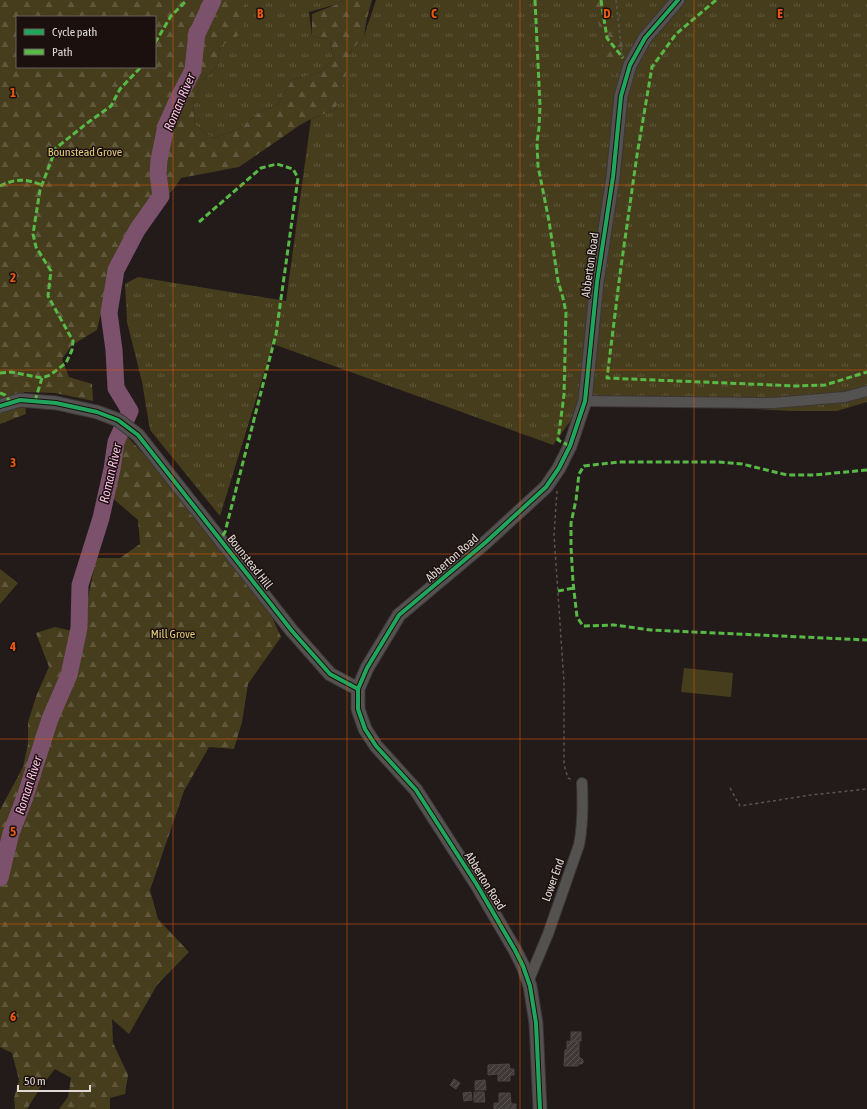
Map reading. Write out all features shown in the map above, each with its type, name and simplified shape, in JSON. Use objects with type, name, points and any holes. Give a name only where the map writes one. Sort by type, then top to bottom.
[{"type":"street","name":"Abberton Road","points":[[540,1109],[536,1023],[530,986],[523,966],[477,885],[416,790],[376,746],[365,729],[358,709],[358,689],[367,668],[399,615],[480,547],[546,487],[559,468],[570,446],[585,401],[597,282],[613,178],[621,96],[630,65],[646,38],[678,0]]},
{"type":"street","points":[[585,401],[773,403],[845,396],[867,391]]},
{"type":"street","name":"Bounstead Hill","points":[[0,406],[20,400],[56,403],[98,412],[118,420],[138,435],[287,625],[315,658],[330,674],[358,689]]},
{"type":"street","name":"Lower End","points":[[528,982],[545,941],[580,845],[582,783]]},
{"type":"path","points":[[616,0],[623,58],[630,65]]},
{"type":"path","points":[[557,490],[554,535],[564,682],[564,765],[568,778],[582,783]]},
{"type":"path","points":[[730,788],[740,806],[811,795],[867,790]]},
{"type":"green space","name":"Bounstead Grove","points":[[0,0],[245,0],[247,16],[238,36],[220,46],[217,66],[204,79],[193,100],[195,125],[213,138],[239,129],[261,111],[278,104],[292,80],[321,72],[333,58],[330,40],[312,36],[312,14],[343,0],[372,0],[364,36],[351,51],[345,80],[335,110],[300,125],[239,167],[181,178],[173,190],[133,222],[107,275],[103,304],[97,330],[72,345],[62,359],[69,377],[92,384],[93,401],[55,393],[24,392],[26,414],[0,424]]},
{"type":"green space","points":[[245,0],[343,0],[337,4],[309,12],[312,36],[330,40],[333,58],[321,72],[292,80],[278,104],[261,111],[239,129],[213,138],[195,125],[193,100],[204,79],[217,66],[220,46]]},
{"type":"green space","points":[[376,0],[867,0],[867,402],[837,411],[793,411],[585,401],[553,445],[273,344],[220,516],[150,430],[142,382],[127,322],[125,284],[138,277],[286,301],[311,119],[335,110],[351,51],[364,36]]},
{"type":"green space","points":[[583,0],[615,0],[623,48],[613,81],[595,9]]},
{"type":"green space","name":"Mill Grove","points":[[124,433],[181,495],[271,615],[281,637],[248,684],[242,722],[234,749],[209,747],[184,791],[150,890],[158,919],[189,952],[157,985],[129,1034],[112,1019],[113,1043],[128,1075],[125,1094],[110,1098],[110,1109],[59,1109],[68,1097],[71,1078],[55,1069],[40,1088],[27,1109],[15,1109],[14,1098],[19,1080],[12,1053],[0,1047],[0,810],[23,767],[28,744],[28,722],[37,694],[49,667],[36,633],[55,627],[81,633],[96,558],[120,558],[140,544],[138,520],[109,495]]},
{"type":"green space","points":[[0,569],[18,583],[0,604]]},
{"type":"green space","points":[[684,668],[733,673],[731,697],[681,692]]},
{"type":"building","points":[[571,1032],[581,1032],[581,1041],[571,1041]]},
{"type":"building","points":[[567,1041],[579,1042],[579,1058],[583,1060],[583,1063],[578,1064],[578,1066],[564,1066]]},
{"type":"building","points":[[509,1064],[510,1069],[514,1069],[514,1075],[510,1075],[510,1081],[498,1081],[498,1074],[488,1075],[488,1065]]},
{"type":"building","points":[[454,1079],[460,1083],[456,1089],[450,1085]]},
{"type":"building","points":[[485,1080],[486,1090],[475,1090],[475,1081]]},
{"type":"building","points":[[471,1092],[472,1100],[464,1101],[463,1093]]},
{"type":"building","points":[[474,1092],[484,1092],[485,1102],[474,1102]]},
{"type":"building","points":[[499,1093],[510,1093],[511,1104],[516,1104],[516,1109],[494,1109],[494,1103],[499,1103]]},
{"type":"waterway","name":"Roman River","points":[[196,36],[213,0]]},
{"type":"waterway","name":"Roman River","points":[[0,878],[11,833],[25,797],[50,719],[69,675],[79,628],[80,585],[101,518],[112,469],[116,442],[130,411],[116,388],[114,350],[109,313],[116,270],[137,230],[161,196],[158,174],[159,160],[166,126],[193,70],[197,32]]},
{"type":"marked path","points":[[156,41],[171,16],[187,0]]},
{"type":"marked path","points":[[535,0],[540,106],[537,142],[538,166],[549,221],[558,281],[566,312],[564,395],[558,440],[570,446]]},
{"type":"marked path","points":[[601,0],[607,38],[623,58]]},
{"type":"marked path","points":[[716,0],[676,34],[652,67],[637,155],[607,378],[796,386],[825,385],[867,372]]},
{"type":"marked path","points":[[0,373],[11,372],[42,378],[50,375],[66,363],[72,350],[73,341],[48,296],[51,271],[36,247],[33,234],[40,190],[56,148],[111,106],[120,89],[140,68]]},
{"type":"marked path","points":[[199,222],[261,168],[277,164],[293,169],[298,178],[276,334],[225,532],[220,540]]},
{"type":"marked path","points":[[0,186],[21,180],[42,185]]},
{"type":"marked path","points":[[35,401],[42,378]]},
{"type":"marked path","points":[[0,393],[5,395],[11,403]]},
{"type":"marked path","points":[[867,470],[814,475],[787,475],[742,464],[719,462],[619,462],[584,466],[579,474],[576,500],[571,523],[573,582],[577,617],[583,626],[614,625],[651,630],[867,640]]},
{"type":"marked path","points":[[558,591],[574,588]]},
{"type":"cycle path","points":[[540,1109],[536,1023],[530,986],[523,966],[477,885],[416,790],[376,746],[365,729],[358,709],[358,689],[367,668],[399,615],[486,542],[546,487],[559,468],[570,446],[585,401],[597,282],[613,177],[621,96],[630,65],[645,38],[678,0]]},
{"type":"cycle path","points":[[0,406],[20,400],[56,403],[97,412],[118,420],[138,435],[292,631],[330,674],[358,689]]}]
